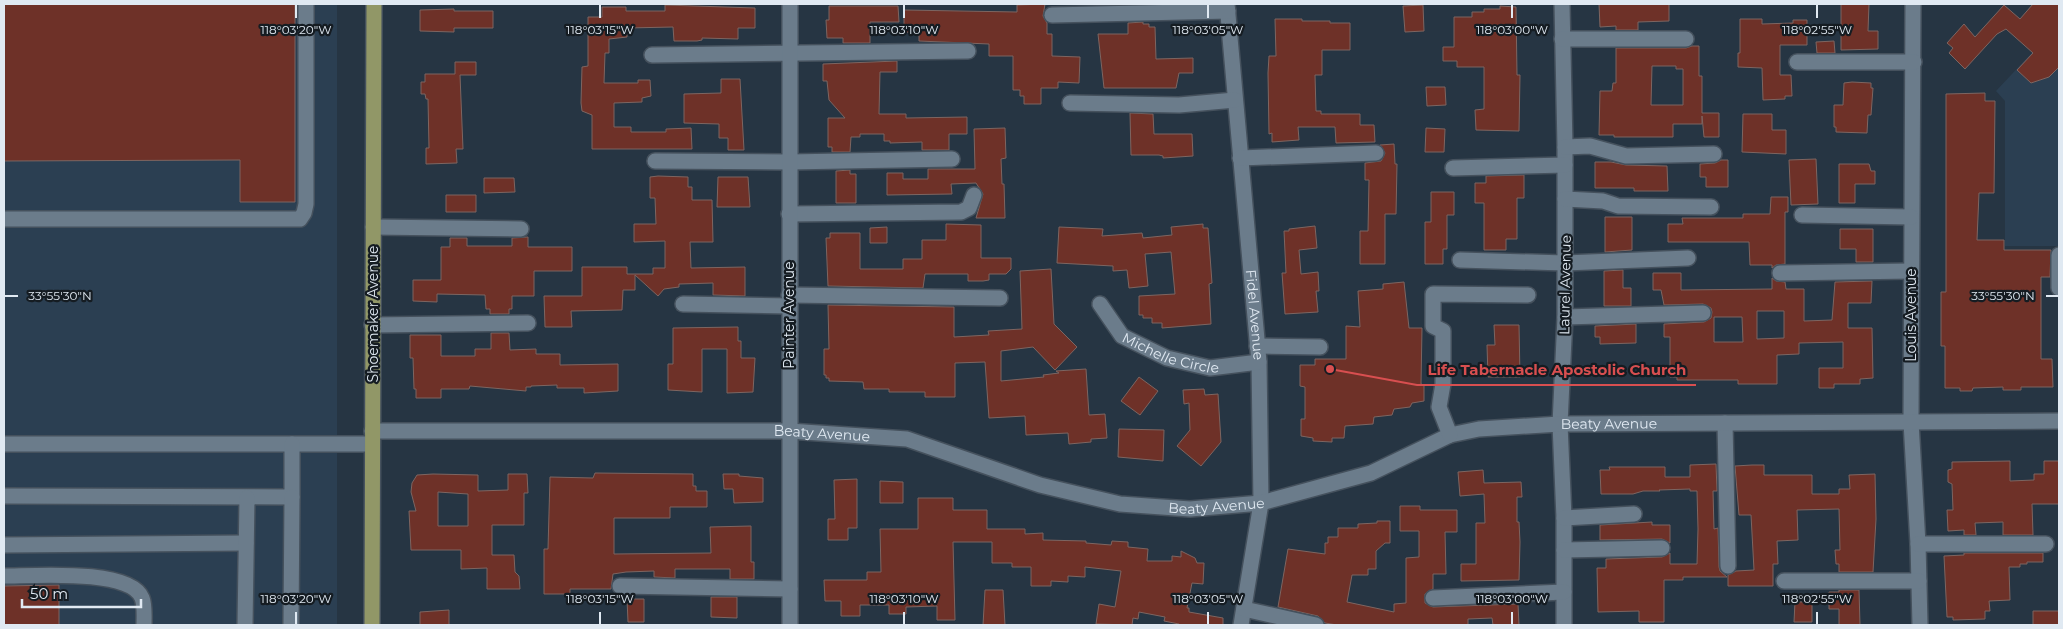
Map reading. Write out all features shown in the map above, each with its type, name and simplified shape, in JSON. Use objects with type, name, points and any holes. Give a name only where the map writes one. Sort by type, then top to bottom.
[{"type":"main road","name":"Shoemaker Avenue","points":[[372,625],[374,4]]},
{"type":"street","points":[[4,219],[300,219],[306,204],[306,4]]},
{"type":"street","name":"Painter Avenue","points":[[790,4],[790,625]]},
{"type":"street","name":"Laurel Avenue","points":[[1562,4],[1566,148],[1565,317],[1560,424],[1564,518],[1564,625]]},
{"type":"street","name":"Louis Avenue","points":[[1913,4],[1911,422],[1918,544],[1920,625]]},
{"type":"street","points":[[1052,15],[1227,7]]},
{"type":"street","name":"Fidel Avenue","points":[[1227,7],[1259,362],[1261,503],[1241,625]]},
{"type":"street","points":[[1562,39],[1686,40]]},
{"type":"street","points":[[652,55],[968,51]]},
{"type":"street","points":[[1797,62],[1914,62]]},
{"type":"street","points":[[1070,103],[1179,105],[1235,100]]},
{"type":"street","points":[[1566,148],[1590,146],[1626,156],[1714,154]]},
{"type":"street","points":[[1240,158],[1376,153]]},
{"type":"street","points":[[655,161],[789,162],[952,159]]},
{"type":"street","points":[[1453,168],[1565,164]]},
{"type":"street","points":[[790,214],[961,212],[969,208],[973,203],[974,195]]},
{"type":"street","points":[[1565,199],[1603,201],[1618,206],[1711,207]]},
{"type":"street","points":[[1802,215],[1912,217]]},
{"type":"street","points":[[373,227],[521,229]]},
{"type":"street","points":[[2059,255],[2059,288]]},
{"type":"street","points":[[1460,260],[1565,263],[1688,258]]},
{"type":"street","points":[[1780,272],[1911,271]]},
{"type":"street","points":[[1450,435],[1439,407],[1443,384],[1443,331],[1433,326],[1433,294],[1528,295]]},
{"type":"street","points":[[683,304],[1000,298]]},
{"type":"street","name":"Michelle Circle","points":[[1100,304],[1122,336],[1167,358],[1210,368],[1259,362]]},
{"type":"street","points":[[1565,317],[1703,313]]},
{"type":"street","points":[[372,324],[528,323]]},
{"type":"street","points":[[1257,346],[1320,347]]},
{"type":"street","name":"Beaty Avenue","points":[[4,444],[292,444],[372,438],[789,432],[907,438],[1040,484],[1120,504],[1190,509],[1261,503],[1371,473],[1450,435],[1479,429],[1560,424],[2059,422]]},
{"type":"street","points":[[1725,423],[1728,566]]},
{"type":"street","points":[[291,625],[292,444]]},
{"type":"street","points":[[4,496],[292,497]]},
{"type":"street","points":[[245,625],[246,498]]},
{"type":"street","points":[[1564,518],[1634,514]]},
{"type":"street","points":[[4,545],[246,543]]},
{"type":"street","points":[[1918,544],[2046,544]]},
{"type":"street","points":[[1564,550],[1662,548]]},
{"type":"street","points":[[4,576],[98,576],[130,585],[142,598],[144,625]]},
{"type":"street","points":[[1784,581],[1918,581]]},
{"type":"street","points":[[620,586],[790,589]]},
{"type":"street","points":[[1433,598],[1564,592]]},
{"type":"street","points":[[1244,609],[1316,625]]},
{"type":"shaded area","points":[[4,4],[337,4],[337,625],[4,625]]},
{"type":"shaded area","points":[[2059,24],[2059,246],[2005,246],[2005,101],[1996,91]]},
{"type":"building","points":[[4,4],[295,4],[295,202],[240,202],[240,160],[4,161]]},
{"type":"building","points":[[1045,4],[1043,16],[1047,23],[1047,34],[1052,34],[1052,56],[1080,57],[1079,83],[1058,82],[1058,88],[1041,88],[1041,104],[1024,104],[1024,96],[1020,96],[1020,90],[1013,90],[1013,56],[989,56],[989,44],[919,41],[919,33],[904,32],[904,10],[1017,12],[1017,5]]},
{"type":"building","points":[[1599,4],[1669,4],[1669,21],[1638,22],[1638,30],[1616,30],[1616,26],[1600,27]]},
{"type":"building","points":[[1841,4],[1869,4],[1868,31],[1878,31],[1878,49],[1841,50]]},
{"type":"building","points":[[2033,4],[2059,4],[2059,67],[2049,77],[2031,83],[2017,70],[2033,53],[2006,29],[1997,34],[1965,69],[1949,53],[1953,48],[1947,43],[1964,24],[1975,37],[2004,5],[2020,19]]},
{"type":"building","points":[[665,5],[755,8],[755,28],[738,28],[738,39],[702,38],[702,40],[697,41],[674,41],[673,27],[627,28],[627,37],[609,39],[609,53],[605,53],[604,83],[638,83],[638,80],[650,80],[651,96],[642,98],[642,102],[614,103],[614,127],[631,127],[631,132],[666,132],[666,129],[691,128],[692,149],[592,149],[592,115],[582,111],[581,103],[582,67],[588,66],[588,17],[602,17],[602,7],[626,7],[626,11],[665,11]]},
{"type":"building","points":[[1423,5],[1424,31],[1405,32],[1403,6]]},
{"type":"building","points":[[829,6],[898,6],[899,22],[870,22],[870,43],[843,43],[843,38],[827,38],[826,20],[829,20]]},
{"type":"building","points":[[1500,6],[1516,7],[1517,75],[1520,75],[1519,131],[1476,130],[1475,110],[1484,109],[1484,67],[1457,67],[1457,61],[1443,61],[1443,47],[1454,47],[1454,17],[1472,17],[1472,12],[1484,12],[1484,9],[1500,9]]},
{"type":"building","points":[[454,9],[454,11],[493,11],[493,28],[454,28],[454,32],[420,31],[420,10]]},
{"type":"building","points":[[1275,19],[1350,23],[1350,50],[1322,50],[1322,75],[1315,75],[1316,111],[1321,111],[1321,114],[1360,114],[1360,125],[1374,125],[1375,142],[1336,143],[1335,127],[1298,127],[1299,140],[1272,142],[1272,133],[1269,134],[1268,73],[1269,56],[1276,56]]},
{"type":"building","points":[[1740,19],[1762,19],[1762,24],[1793,23],[1793,20],[1807,20],[1807,45],[1780,45],[1780,75],[1791,75],[1792,96],[1785,96],[1785,99],[1763,100],[1762,68],[1738,67]]},
{"type":"building","points":[[1143,22],[1143,24],[1149,24],[1149,27],[1155,27],[1156,59],[1193,58],[1193,73],[1179,73],[1176,88],[1104,88],[1098,34],[1128,34],[1128,23]]},
{"type":"building","points":[[1834,41],[1835,53],[1817,53],[1816,42]]},
{"type":"building","points":[[1699,46],[1699,76],[1702,76],[1702,113],[1719,113],[1719,137],[1704,137],[1702,116],[1702,124],[1673,124],[1673,137],[1614,137],[1614,135],[1599,135],[1600,91],[1612,91],[1613,83],[1616,83],[1616,48],[1686,48]],"holes":[[[1652,66],[1676,66],[1676,69],[1683,69],[1683,105],[1651,105]]]},
{"type":"building","points":[[897,61],[897,72],[880,72],[879,114],[906,114],[906,118],[967,117],[967,134],[949,134],[949,150],[922,150],[922,142],[890,143],[890,141],[884,141],[884,134],[860,134],[860,137],[851,137],[850,152],[832,152],[832,147],[828,147],[828,118],[845,118],[829,100],[827,81],[823,81],[823,64]]},
{"type":"building","points":[[455,62],[476,62],[476,75],[460,75],[463,149],[456,149],[457,163],[426,164],[426,148],[429,148],[428,99],[426,99],[425,94],[421,94],[421,82],[425,82],[425,74],[455,74]]},
{"type":"building","points":[[721,79],[740,79],[744,150],[728,150],[728,138],[719,138],[719,124],[684,123],[684,94],[721,93]]},
{"type":"building","points":[[1844,83],[1871,83],[1871,88],[1873,88],[1871,115],[1868,115],[1867,133],[1836,132],[1836,127],[1834,127],[1834,105],[1843,105]]},
{"type":"building","points":[[1426,87],[1445,87],[1446,105],[1427,106]]},
{"type":"building","points":[[1985,93],[1985,101],[1995,101],[1994,193],[1979,193],[1977,240],[2004,240],[2004,250],[2051,250],[2050,277],[2041,277],[2041,359],[2052,359],[2053,387],[2021,387],[2021,390],[2003,390],[2003,387],[1973,388],[1972,391],[1960,391],[1960,388],[1945,388],[1945,346],[1941,346],[1941,292],[1946,292],[1946,94]]},
{"type":"building","points":[[1130,113],[1153,114],[1154,134],[1192,134],[1193,156],[1163,158],[1163,156],[1159,155],[1131,155]]},
{"type":"building","points":[[1743,114],[1772,114],[1772,130],[1786,130],[1786,154],[1742,152]]},
{"type":"building","points":[[1005,128],[1006,158],[1001,159],[1005,218],[976,218],[983,194],[976,183],[951,184],[952,194],[887,195],[887,173],[903,173],[903,179],[928,179],[928,169],[975,169],[974,129]]},
{"type":"building","points":[[1426,128],[1445,129],[1444,152],[1425,152]]},
{"type":"building","points":[[1394,144],[1395,164],[1397,164],[1396,214],[1385,214],[1385,264],[1360,264],[1360,231],[1368,231],[1369,180],[1365,180],[1365,163],[1381,161],[1385,153],[1380,145]]},
{"type":"building","points":[[1816,159],[1818,204],[1791,205],[1789,160]]},
{"type":"building","points":[[1721,160],[1728,160],[1728,187],[1706,187],[1706,177],[1700,177],[1700,164],[1715,163]]},
{"type":"building","points":[[1595,162],[1667,166],[1668,191],[1634,191],[1634,188],[1595,188]]},
{"type":"building","points":[[1839,164],[1869,164],[1871,171],[1875,171],[1875,184],[1855,184],[1855,203],[1839,203]]},
{"type":"building","points":[[850,170],[850,174],[856,174],[856,203],[836,203],[836,171]]},
{"type":"building","points":[[1524,175],[1524,198],[1517,198],[1517,239],[1506,239],[1506,250],[1484,250],[1484,203],[1475,203],[1475,183],[1486,183],[1486,176]]},
{"type":"building","points":[[650,177],[688,177],[688,187],[692,187],[692,200],[712,200],[713,242],[690,242],[691,268],[745,267],[745,296],[713,295],[713,283],[679,284],[679,287],[664,289],[658,296],[635,275],[635,290],[623,290],[622,310],[571,311],[572,327],[545,327],[544,296],[582,296],[582,267],[627,267],[627,274],[653,274],[653,268],[665,268],[665,241],[634,242],[634,224],[656,224],[655,198],[650,198]]},
{"type":"building","points":[[718,177],[748,177],[750,207],[717,207]]},
{"type":"building","points":[[484,178],[514,178],[515,192],[484,193]]},
{"type":"building","points":[[1431,192],[1454,192],[1454,215],[1447,215],[1447,249],[1443,249],[1443,264],[1425,264],[1425,222],[1431,222]]},
{"type":"building","points":[[446,195],[476,195],[476,212],[446,212]]},
{"type":"building","points":[[1771,197],[1788,197],[1788,212],[1785,212],[1785,264],[1776,265],[1772,268],[1772,265],[1750,265],[1749,242],[1668,242],[1668,224],[1683,224],[1682,218],[1743,218],[1743,214],[1770,214]]},
{"type":"building","points":[[1605,217],[1632,217],[1632,250],[1605,252]]},
{"type":"building","points":[[946,224],[981,225],[981,258],[1011,258],[1011,269],[1006,274],[989,274],[989,280],[983,281],[968,281],[968,274],[925,274],[923,288],[828,286],[826,238],[830,238],[830,233],[860,233],[860,269],[903,269],[903,259],[922,259],[922,240],[946,240]]},
{"type":"building","points":[[1203,224],[1203,228],[1208,228],[1212,283],[1209,284],[1211,324],[1162,328],[1162,323],[1152,323],[1152,318],[1143,318],[1143,315],[1139,315],[1139,296],[1175,294],[1171,252],[1145,254],[1148,286],[1129,288],[1127,270],[1113,271],[1113,266],[1057,263],[1059,227],[1103,229],[1102,236],[1142,233],[1143,238],[1172,235],[1171,227]]},
{"type":"building","points":[[1315,226],[1317,248],[1299,250],[1301,274],[1318,272],[1319,291],[1316,291],[1318,312],[1285,314],[1282,273],[1286,273],[1284,231]]},
{"type":"building","points":[[887,227],[887,243],[870,243],[870,228]]},
{"type":"building","points":[[1840,229],[1873,229],[1873,262],[1856,262],[1856,249],[1840,249]]},
{"type":"building","points":[[528,237],[528,247],[572,247],[572,271],[534,271],[534,296],[512,296],[512,309],[509,309],[509,314],[490,314],[490,309],[486,309],[485,295],[437,294],[437,302],[413,301],[413,280],[441,280],[441,247],[450,247],[450,238],[467,238],[467,246],[512,246],[512,238]]},
{"type":"building","points":[[1051,269],[1054,324],[1077,347],[1055,370],[1033,347],[1001,351],[1001,381],[1044,377],[1043,375],[1059,373],[1056,371],[1086,369],[1089,415],[1105,414],[1107,438],[1091,439],[1091,442],[1069,444],[1068,433],[1026,435],[1025,416],[989,418],[985,362],[955,363],[955,397],[925,397],[925,392],[889,392],[889,389],[864,389],[863,382],[829,381],[829,378],[826,378],[826,375],[824,375],[824,349],[829,349],[828,305],[954,307],[954,337],[989,335],[988,331],[1022,329],[1020,271]]},
{"type":"building","points":[[1623,270],[1623,288],[1631,288],[1631,306],[1604,306],[1604,271]]},
{"type":"building","points":[[1653,273],[1681,273],[1681,290],[1772,289],[1772,278],[1776,281],[1785,282],[1786,289],[1804,289],[1804,321],[1832,320],[1835,282],[1872,281],[1871,303],[1848,303],[1848,328],[1872,328],[1873,378],[1860,379],[1860,384],[1834,384],[1834,388],[1819,388],[1819,368],[1843,368],[1843,342],[1799,343],[1799,354],[1777,355],[1777,384],[1738,384],[1738,380],[1677,380],[1677,377],[1670,377],[1670,337],[1664,337],[1664,324],[1704,322],[1711,318],[1711,308],[1703,304],[1664,305],[1661,290],[1653,290]],"holes":[[[1757,311],[1784,311],[1784,338],[1757,339]],[[1714,317],[1742,317],[1743,342],[1714,342]]]},
{"type":"building","points":[[1404,282],[1409,328],[1422,328],[1421,384],[1424,385],[1424,401],[1412,403],[1410,407],[1394,409],[1392,415],[1374,417],[1373,424],[1345,426],[1344,438],[1332,438],[1332,442],[1313,441],[1313,438],[1301,436],[1301,419],[1305,419],[1305,387],[1300,386],[1300,365],[1315,365],[1315,359],[1346,359],[1346,326],[1360,327],[1358,291],[1383,289],[1383,284]]},
{"type":"building","points":[[1636,324],[1636,343],[1600,344],[1600,337],[1595,337],[1595,326]]},
{"type":"building","points":[[1494,325],[1519,325],[1520,377],[1488,377],[1487,345],[1495,345]]},
{"type":"building","points":[[738,327],[738,341],[741,341],[741,358],[755,358],[753,392],[727,393],[727,349],[702,349],[702,392],[668,390],[668,364],[673,364],[673,328]]},
{"type":"building","points":[[491,333],[509,333],[510,350],[536,349],[536,354],[560,354],[560,365],[618,364],[618,391],[584,393],[584,388],[557,388],[557,385],[531,386],[526,387],[526,391],[470,386],[469,389],[441,389],[441,398],[416,398],[413,358],[410,358],[410,335],[441,335],[441,356],[475,356],[475,349],[491,349]]},
{"type":"building","points":[[1139,377],[1158,391],[1140,415],[1121,401]]},
{"type":"building","points":[[1204,389],[1205,395],[1218,394],[1221,442],[1201,466],[1177,446],[1190,430],[1189,403],[1184,404],[1183,390]]},
{"type":"building","points":[[1119,429],[1164,430],[1163,461],[1118,457]]},
{"type":"building","points":[[2010,461],[2010,481],[2034,480],[2034,474],[2044,474],[2044,461],[2059,461],[2059,504],[2032,504],[2033,535],[2003,535],[2003,522],[1975,523],[1976,535],[1964,535],[1964,530],[1948,531],[1947,510],[1953,510],[1952,484],[1948,482],[1948,470],[1952,469],[1952,462]]},
{"type":"building","points":[[1716,464],[1717,491],[1713,491],[1714,529],[1718,528],[1720,571],[1727,577],[1683,577],[1683,580],[1664,580],[1664,622],[1639,622],[1639,611],[1598,612],[1597,568],[1606,568],[1606,559],[1662,557],[1670,553],[1670,564],[1697,564],[1698,529],[1697,491],[1690,491],[1690,489],[1643,491],[1633,494],[1601,494],[1600,470],[1610,470],[1609,467],[1665,467],[1665,477],[1690,477],[1690,465]]},
{"type":"building","points":[[1764,465],[1764,475],[1812,475],[1812,494],[1839,494],[1839,489],[1850,489],[1849,475],[1875,474],[1876,519],[1873,572],[1839,572],[1839,564],[1836,564],[1835,550],[1840,550],[1839,509],[1797,510],[1798,540],[1777,541],[1778,564],[1773,564],[1773,586],[1728,586],[1728,575],[1736,571],[1754,570],[1751,515],[1739,515],[1735,466]]},
{"type":"building","points":[[1483,470],[1484,483],[1521,482],[1522,497],[1517,497],[1517,522],[1519,522],[1520,542],[1519,580],[1461,581],[1461,564],[1476,564],[1476,523],[1485,523],[1484,494],[1460,496],[1458,472]]},
{"type":"building","points":[[595,473],[693,474],[693,486],[696,486],[696,491],[707,491],[707,507],[670,507],[670,518],[614,518],[614,554],[711,553],[710,527],[751,526],[751,562],[754,562],[754,579],[730,579],[730,569],[675,569],[675,578],[654,577],[654,571],[626,572],[613,574],[611,589],[570,589],[570,594],[544,594],[544,549],[548,549],[550,477],[593,478]]},
{"type":"building","points":[[508,474],[527,474],[528,493],[524,493],[524,525],[492,525],[492,555],[514,555],[515,572],[519,576],[520,589],[487,589],[487,568],[461,569],[461,550],[411,550],[409,511],[416,511],[411,492],[412,483],[417,475],[478,475],[478,491],[508,490]],"holes":[[[438,492],[468,494],[468,526],[438,526]]]},
{"type":"building","points":[[723,474],[739,474],[739,476],[763,478],[763,502],[734,503],[733,489],[724,489]]},
{"type":"building","points":[[857,479],[857,528],[848,528],[848,540],[828,540],[828,519],[835,519],[834,480]]},
{"type":"building","points":[[880,481],[903,482],[903,503],[880,503]]},
{"type":"building","points":[[918,498],[953,498],[953,510],[987,510],[987,529],[1025,529],[1025,534],[1043,533],[1043,540],[1086,541],[1086,543],[1111,545],[1112,541],[1128,542],[1128,547],[1148,549],[1147,561],[1172,561],[1172,556],[1181,557],[1181,551],[1195,558],[1197,563],[1204,563],[1203,584],[1192,583],[1187,608],[1189,608],[1189,612],[1223,618],[1223,625],[1179,625],[1164,621],[1165,617],[1139,612],[1138,619],[1133,618],[1132,625],[1096,624],[1099,604],[1115,607],[1121,571],[1085,567],[1085,577],[1068,576],[1068,582],[1051,581],[1051,586],[1031,586],[1031,567],[1012,567],[1012,563],[992,563],[992,542],[953,542],[955,620],[937,620],[937,606],[906,607],[906,614],[889,614],[889,605],[860,605],[860,616],[841,616],[841,601],[825,601],[824,580],[867,580],[867,572],[881,572],[880,529],[918,529]]},
{"type":"building","points":[[1400,506],[1420,506],[1420,510],[1457,510],[1457,532],[1445,532],[1446,574],[1433,574],[1433,589],[1425,594],[1425,603],[1433,607],[1518,604],[1519,625],[1493,625],[1492,618],[1468,619],[1468,625],[1337,625],[1325,623],[1318,616],[1278,607],[1288,549],[1325,554],[1325,543],[1328,543],[1328,537],[1338,537],[1338,528],[1358,528],[1358,524],[1377,523],[1377,521],[1390,521],[1390,543],[1385,543],[1376,551],[1376,569],[1368,569],[1368,575],[1352,575],[1347,602],[1394,612],[1394,604],[1406,603],[1406,558],[1419,557],[1419,531],[1400,531]]},
{"type":"building","points":[[1652,522],[1652,525],[1670,525],[1670,543],[1662,539],[1600,540],[1600,525]]},
{"type":"building","points":[[1964,553],[2043,553],[2043,562],[2027,562],[2027,564],[2020,564],[2020,567],[2009,567],[2010,600],[1989,601],[1990,611],[1985,611],[1985,619],[1953,620],[1953,617],[1947,617],[1944,556],[1964,555]]},
{"type":"building","points":[[59,585],[59,625],[4,625],[4,586]]},
{"type":"building","points":[[985,590],[1003,590],[1005,625],[983,625]]},
{"type":"building","points":[[1839,590],[1859,590],[1860,625],[1839,625],[1839,609],[1829,609],[1829,592],[1839,592]]},
{"type":"building","points":[[711,597],[737,597],[737,618],[711,617]]},
{"type":"building","points":[[627,599],[644,599],[644,622],[628,622]]},
{"type":"building","points":[[1795,602],[1812,602],[1812,622],[1794,622]]},
{"type":"building","points":[[449,610],[449,625],[420,625],[420,612]]},
{"type":"building","points":[[2033,611],[2059,611],[2059,625],[2033,625]]},
{"type":"place","name":"Life Tabernacle Apostolic Church","points":[[1330,369]]}]
